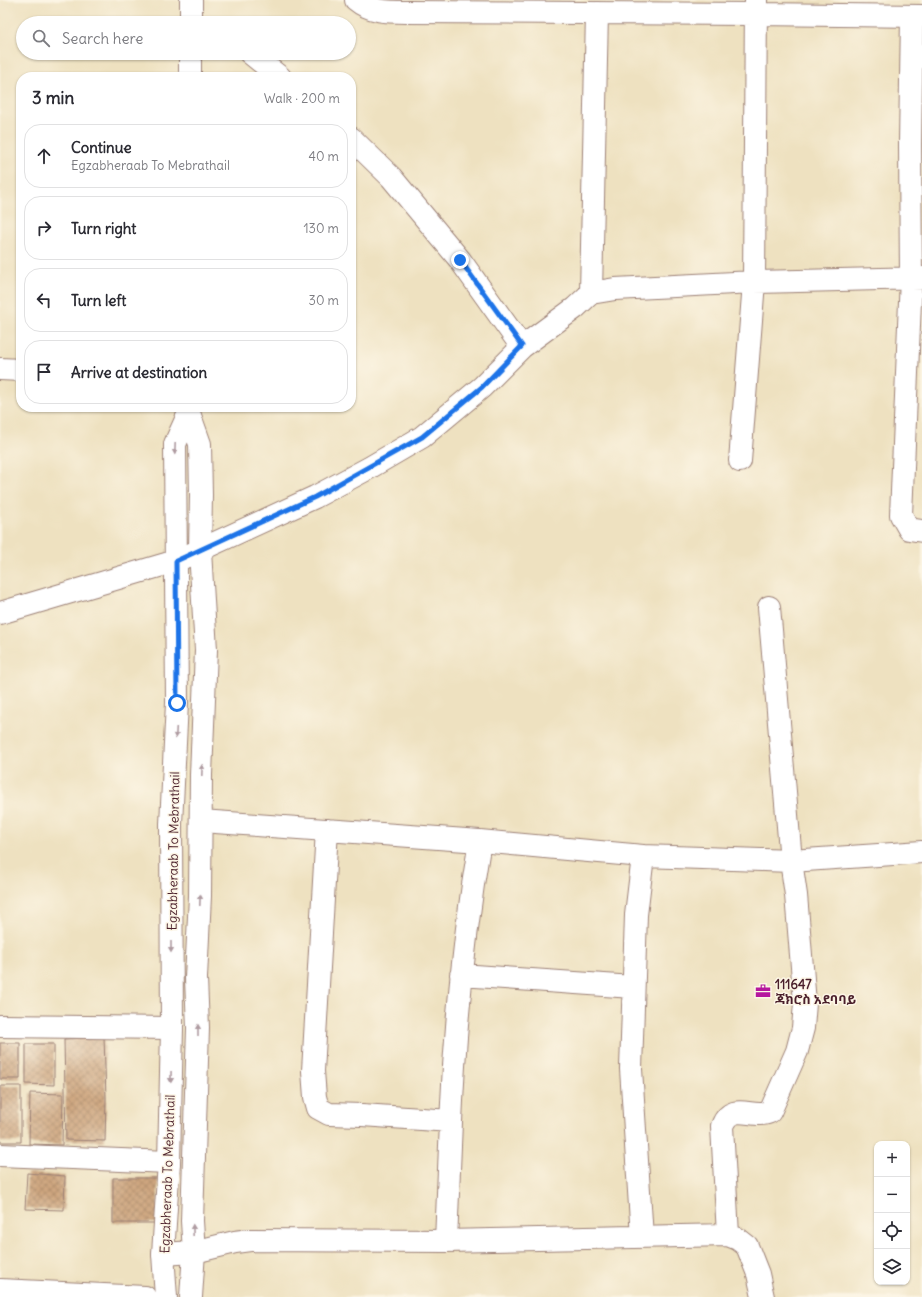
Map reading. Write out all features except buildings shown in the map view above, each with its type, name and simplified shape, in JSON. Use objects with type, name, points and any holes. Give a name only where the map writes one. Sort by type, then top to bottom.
[{"type":"street","points":[[191,0],[191,16]]},
{"type":"street","points":[[356,0],[362,6],[382,12],[597,13],[756,7],[917,16],[916,278],[901,515],[909,529],[922,530]]},
{"type":"street","points":[[740,461],[754,282],[756,7]]},
{"type":"street","points":[[591,293],[597,13]]},
{"type":"street","points":[[190,60],[190,72]]},
{"type":"street","points":[[259,60],[274,72]]},
{"type":"street","points":[[356,143],[391,177],[455,254],[537,336]]},
{"type":"street","points":[[0,613],[176,561],[315,497],[422,437],[482,387],[537,336],[575,308],[591,293],[614,289],[754,282],[916,278]]},
{"type":"street","name":"Egzabheraab To Mebrathail","points":[[166,1297],[163,1254],[169,1162],[172,1028],[171,824],[177,703],[175,444],[188,412]]},
{"type":"street","points":[[190,412],[200,444],[200,551],[206,650],[200,896],[196,978],[198,1028],[192,1221],[194,1252],[191,1297]]},
{"type":"street","points":[[728,1235],[722,1126],[731,1114],[739,1112],[764,1114],[770,1112],[797,1051],[803,1028],[804,1003],[796,895],[791,860],[769,607]]},
{"type":"street","points":[[201,821],[480,841],[643,856],[791,860],[922,852]]},
{"type":"street","points":[[327,830],[313,1071],[315,1097],[318,1108],[329,1114],[451,1121]]},
{"type":"street","points":[[446,1241],[451,1121],[461,976],[470,899],[480,841]]},
{"type":"street","points":[[642,1237],[631,1069],[636,916],[643,856]]},
{"type":"street","points":[[461,976],[633,987]]},
{"type":"street","points":[[0,1026],[172,1028]]},
{"type":"street","points":[[0,1155],[169,1162]]},
{"type":"street","points":[[163,1254],[194,1252],[250,1240],[446,1241],[728,1235],[738,1239],[747,1246],[758,1274],[763,1297]]},
{"type":"street","points":[[0,1290],[145,1297]]},
{"type":"place","name":"111647 ጃክሮስ አደባባይ","points":[[763,991]]},
{"type":"route","points":[[177,703],[176,561],[315,497],[422,437],[482,387],[522,346],[460,260]]}]
